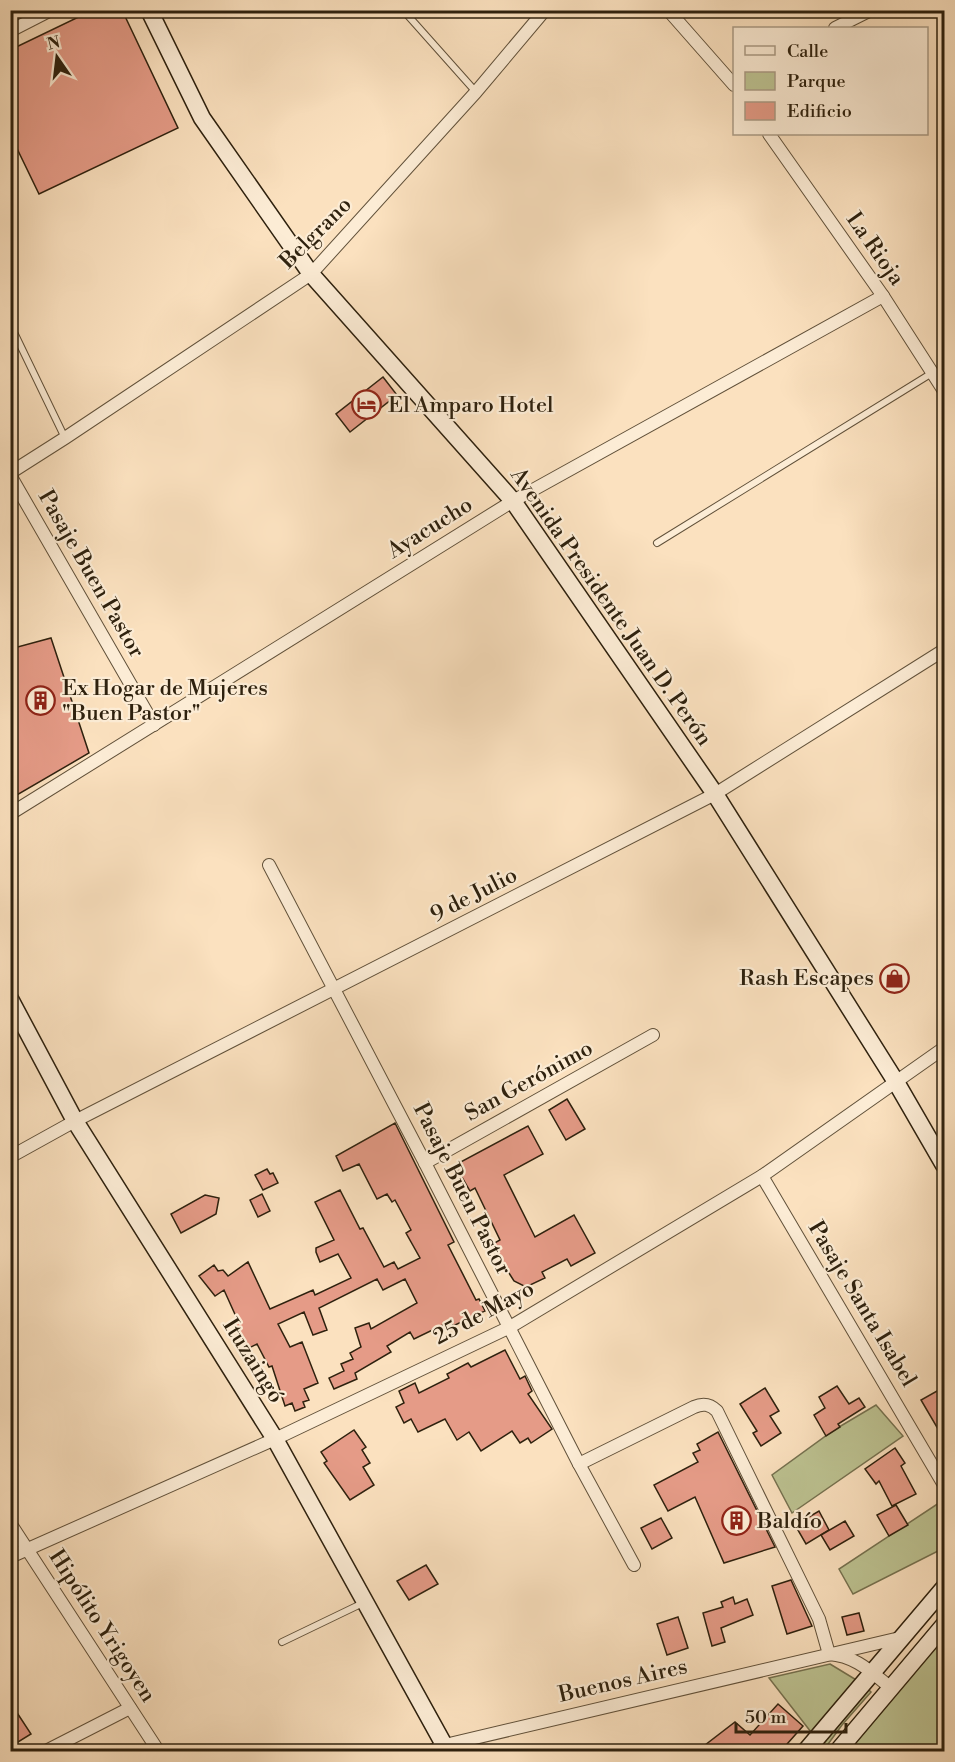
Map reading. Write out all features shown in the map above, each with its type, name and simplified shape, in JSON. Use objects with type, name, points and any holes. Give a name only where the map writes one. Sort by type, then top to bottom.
[{"type":"street","points":[[10,31],[51,10]]},
{"type":"street","name":"Avenida Presidente Juan D. Perón","points":[[149,10],[202,118],[310,274],[513,501],[715,794],[896,1082],[945,1165]]},
{"type":"street","name":"Belgrano","points":[[10,474],[310,274],[476,92],[545,10]]},
{"type":"street","points":[[668,10],[733,84]]},
{"type":"street","points":[[837,27],[871,10]]},
{"type":"street","name":"La Rioja","points":[[770,135],[883,296],[945,391]]},
{"type":"street","name":"Ayacucho","points":[[10,814],[513,501],[883,296]]},
{"type":"street","name":"Pasaje Buen Pastor","points":[[10,474],[154,725]]},
{"type":"street","name":"9 de Julio","points":[[10,1156],[75,1120],[335,990],[715,794],[945,650]]},
{"type":"street","name":"Pasaje Buen Pastor","points":[[269,865],[579,1464],[634,1565]]},
{"type":"street","name":"Ituzaingó","points":[[10,999],[75,1120],[275,1439],[446,1748]]},
{"type":"street","name":"San Gerónimo","points":[[425,1163],[653,1035]]},
{"type":"street","name":"25 de Mayo","points":[[10,1557],[275,1439],[510,1327],[762,1176],[945,1048]]},
{"type":"street","name":"Pasaje Santa Isabel","points":[[762,1176],[945,1485]]},
{"type":"street","points":[[579,1464],[701,1404],[713,1407],[717,1410],[819,1619],[829,1654],[849,1657],[891,1688]]},
{"type":"street","name":"Hipólito Yrigoyen","points":[[10,1523],[159,1752]]},
{"type":"street","points":[[805,1752],[945,1588]]},
{"type":"street","points":[[837,1752],[945,1625]]},
{"type":"street","points":[[905,1635],[925,1648]]},
{"type":"street","name":"Buenos Aires","points":[[429,1752],[905,1635]]},
{"type":"street","points":[[44,1752],[130,1708]]},
{"type":"lane","points":[[403,10],[476,92]]},
{"type":"lane","points":[[10,324],[66,438]]},
{"type":"lane","points":[[657,543],[933,373]]},
{"type":"lane","points":[[282,1642],[366,1602]]},
{"type":"green space","name":"Baldío","points":[[876,1405],[903,1436],[792,1513],[772,1475],[834,1430]]},
{"type":"green space","name":"Baldío","points":[[942,1501],[944,1548],[853,1594],[839,1569]]},
{"type":"green space","points":[[944,1636],[943,1751],[846,1752]]},
{"type":"green space","points":[[830,1664],[858,1681],[811,1732],[769,1678]]},
{"type":"green space","points":[[868,1689],[871,1692],[823,1751],[815,1752]]},
{"type":"building","points":[[93,10],[122,10],[178,128],[39,194],[10,134],[10,50]]},
{"type":"building","name":"El Amparo Hotel","points":[[383,377],[397,395],[350,432],[336,414]]},
{"type":"building","name":"Ex Hogar de Mujeres \"Buen Pastor\"","points":[[51,638],[89,753],[10,799],[10,649]]},
{"type":"building","points":[[567,1099],[585,1129],[566,1140],[549,1110]]},
{"type":"building","points":[[395,1123],[454,1242],[448,1245],[476,1300],[479,1299],[485,1311],[453,1326],[451,1321],[414,1339],[410,1332],[387,1346],[391,1352],[355,1373],[357,1379],[334,1389],[329,1378],[344,1371],[341,1364],[353,1359],[350,1353],[361,1347],[355,1328],[369,1323],[371,1329],[417,1303],[405,1279],[383,1290],[377,1279],[319,1308],[327,1330],[313,1335],[304,1312],[278,1324],[290,1347],[302,1342],[318,1383],[304,1389],[309,1400],[303,1402],[305,1407],[295,1411],[292,1403],[285,1406],[272,1366],[269,1367],[257,1344],[247,1349],[224,1290],[215,1296],[199,1276],[214,1265],[218,1271],[223,1270],[228,1276],[248,1262],[270,1309],[313,1290],[315,1295],[351,1278],[338,1254],[320,1262],[316,1252],[316,1248],[334,1240],[315,1202],[340,1190],[360,1229],[363,1228],[384,1267],[394,1262],[398,1269],[420,1258],[406,1233],[411,1230],[395,1200],[392,1202],[387,1194],[377,1199],[359,1164],[343,1171],[336,1156]]},
{"type":"building","points":[[528,1126],[543,1154],[504,1175],[535,1237],[574,1215],[595,1253],[571,1266],[567,1259],[542,1272],[545,1278],[526,1287],[514,1281],[496,1255],[491,1245],[500,1240],[475,1188],[470,1191],[455,1165]]},
{"type":"building","points":[[267,1169],[270,1174],[273,1173],[278,1183],[263,1190],[255,1175]]},
{"type":"building","points":[[262,1194],[270,1211],[258,1217],[250,1200]]},
{"type":"building","points":[[205,1195],[219,1198],[216,1214],[181,1233],[171,1214]]},
{"type":"building","points":[[505,1350],[520,1379],[525,1376],[532,1391],[528,1394],[552,1429],[531,1443],[528,1438],[520,1443],[512,1431],[481,1451],[469,1432],[457,1440],[445,1419],[418,1432],[411,1419],[404,1423],[396,1407],[404,1403],[399,1391],[415,1383],[419,1393],[449,1378],[447,1374],[468,1363],[471,1367]]},
{"type":"building","points":[[837,1386],[849,1404],[859,1398],[865,1407],[838,1424],[840,1427],[826,1436],[814,1415],[825,1408],[819,1397]]},
{"type":"building","points":[[765,1388],[779,1411],[770,1416],[781,1433],[761,1446],[753,1433],[757,1431],[740,1404]]},
{"type":"building","points":[[937,1391],[940,1396],[945,1394],[945,1441],[921,1400]]},
{"type":"building","points":[[354,1430],[366,1447],[362,1450],[370,1463],[363,1467],[374,1485],[350,1500],[324,1463],[327,1461],[321,1452]]},
{"type":"building","name":"Baldío","points":[[718,1432],[775,1547],[724,1563],[695,1497],[668,1511],[654,1485],[698,1462],[693,1453],[700,1450],[697,1444]]},
{"type":"building","points":[[895,1448],[905,1463],[901,1466],[916,1494],[892,1506],[879,1481],[876,1484],[865,1469]]},
{"type":"building","points":[[896,1505],[908,1525],[889,1536],[877,1515]]},
{"type":"building","points":[[819,1511],[829,1530],[806,1544],[795,1525]]},
{"type":"building","points":[[661,1518],[672,1538],[652,1549],[641,1528]]},
{"type":"building","points":[[845,1521],[854,1536],[830,1550],[821,1535]]},
{"type":"building","points":[[426,1565],[438,1584],[409,1600],[397,1581]]},
{"type":"building","points":[[791,1580],[812,1626],[787,1634],[772,1586]]},
{"type":"building","points":[[733,1597],[735,1604],[747,1599],[753,1615],[721,1628],[725,1642],[712,1646],[703,1613],[723,1607],[721,1602]]},
{"type":"building","points":[[859,1613],[864,1631],[847,1635],[842,1617]]},
{"type":"building","points":[[678,1617],[688,1648],[667,1655],[657,1624]]},
{"type":"building","points":[[10,1702],[31,1734],[10,1747]]},
{"type":"building","points":[[778,1704],[803,1726],[780,1752],[696,1752],[735,1722],[750,1735]]},
{"type":"place","name":"El Amparo Hotel","points":[[367,405]]},
{"type":"place","name":"Ex Hogar de Mujeres \"Buen Pastor\"","points":[[41,701]]},
{"type":"place","name":"Rash Escapes","points":[[895,978]]},
{"type":"place","name":"Baldío","points":[[736,1521]]}]
